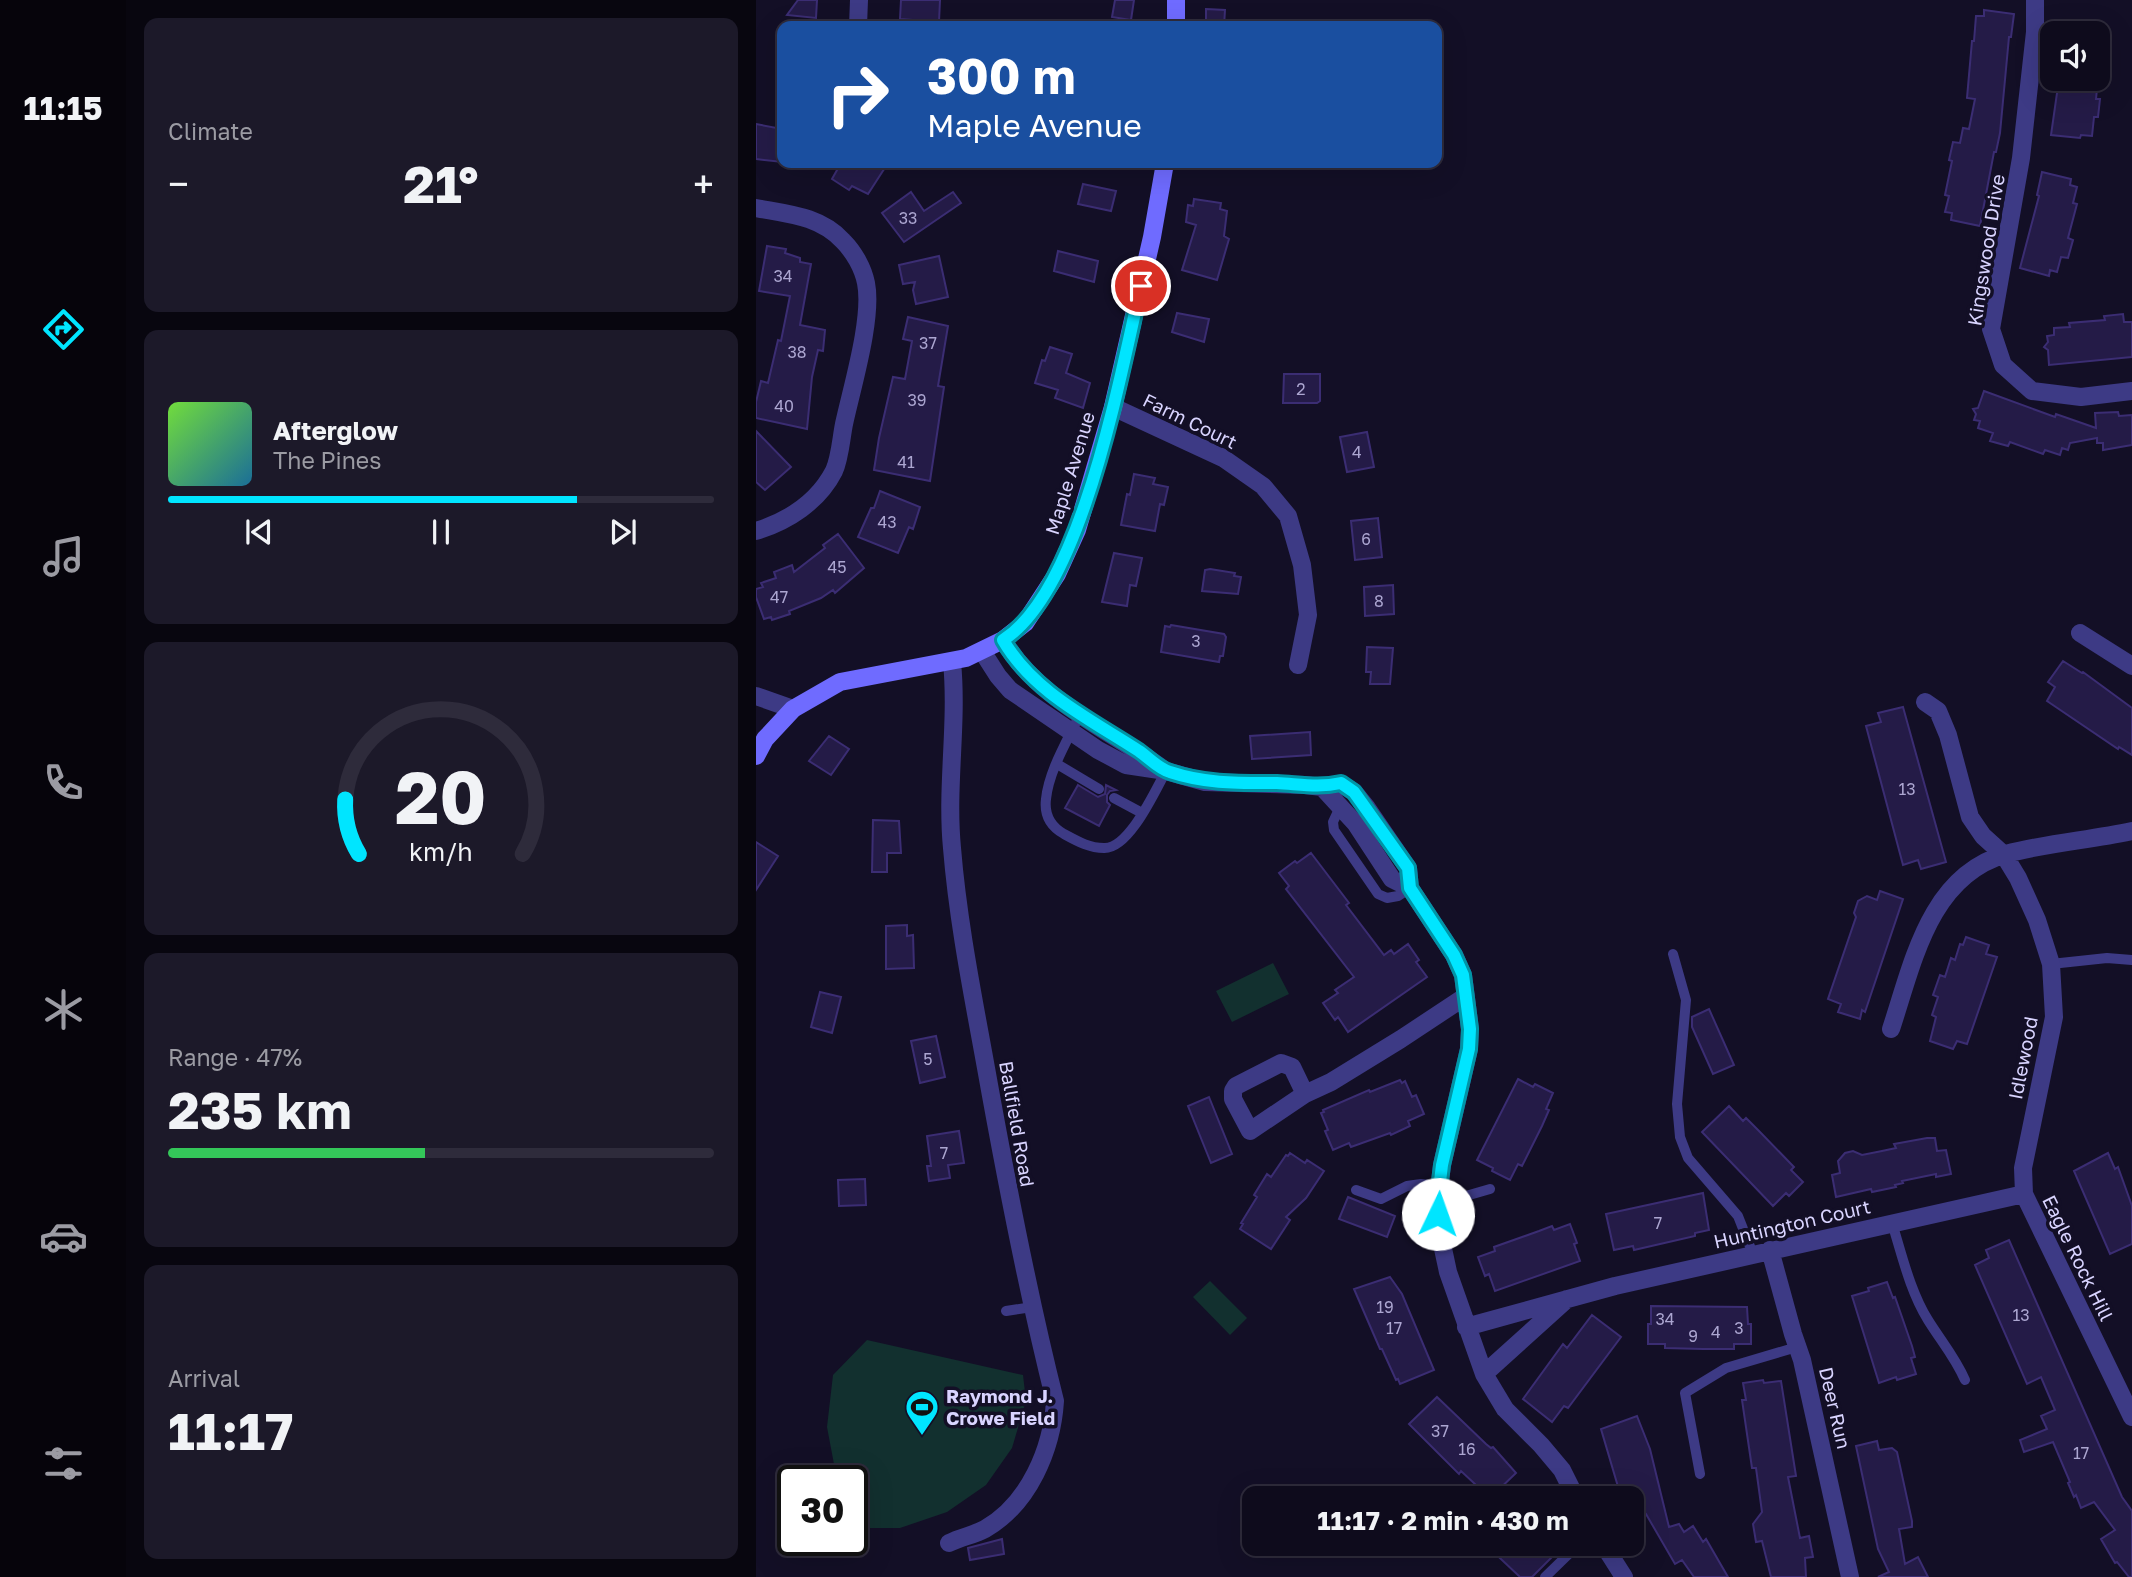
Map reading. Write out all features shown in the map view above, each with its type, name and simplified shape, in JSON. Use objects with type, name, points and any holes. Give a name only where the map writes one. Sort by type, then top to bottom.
[{"type":"main road","points":[[1176,0],[1176,21]]},
{"type":"main road","name":"Maple Avenue","points":[[756,756],[765,739],[793,709],[840,682],[951,663],[1003,640],[1025,623],[1057,574],[1077,530],[1112,407],[1152,237],[1164,168]]},
{"type":"street","points":[[858,21],[859,0]]},
{"type":"street","name":"Kingswood Drive","points":[[2035,0],[2035,32],[2021,158],[1991,329],[2003,365],[2032,391],[2081,397],[2132,391]]},
{"type":"street","points":[[756,208],[810,218],[836,234],[857,260],[866,282],[868,311],[835,469],[811,502],[793,515],[756,531]]},
{"type":"street","name":"Farm Court","points":[[1112,407],[1223,458],[1263,486],[1288,516],[1302,565],[1308,615],[1298,665]]},
{"type":"street","points":[[2080,633],[2132,666]]},
{"type":"street","points":[[1003,640],[1027,674],[1080,714],[1166,771]]},
{"type":"street","points":[[982,651],[1010,690],[1126,765],[1166,771],[1205,782],[1322,787],[1341,783],[1354,792],[1408,868],[1410,888],[1454,955],[1463,975],[1466,996],[1469,1049],[1439,1192],[1439,1230],[1448,1272],[1484,1374],[1504,1409],[1541,1445],[1562,1470],[1570,1486]]},
{"type":"street","name":"Ballfield Road","points":[[949,1543],[983,1530],[1004,1516],[1026,1488],[1043,1458],[1054,1426],[1055,1401],[1018,1245],[954,875],[949,812],[953,695],[951,663]]},
{"type":"street","points":[[756,696],[793,709]]},
{"type":"street","name":"Idlewood","points":[[1925,702],[1938,710],[1948,734],[1970,817],[1983,836],[2004,855],[2018,877],[2052,964],[2054,1017],[2022,1168],[2024,1194]]},
{"type":"street","points":[[1322,787],[1356,824],[1392,879],[1410,888]]},
{"type":"street","points":[[1891,1029],[1922,936],[1935,909],[1957,883],[1978,865],[2004,855],[2132,831]]},
{"type":"street","points":[[1305,1094],[1331,1082],[1466,996]]},
{"type":"street","name":"Huntington Court","points":[[1466,1326],[1570,1297],[2024,1194]]},
{"type":"street","name":"Eagle Rock Hill","points":[[2024,1194],[2132,1417]]},
{"type":"street","name":"Deer Run","points":[[1762,1252],[1805,1374],[1850,1577]]},
{"type":"street","name":"Huntington Court","points":[[1484,1374],[1570,1297]]},
{"type":"street","points":[[1611,1556],[1624,1577]]},
{"type":"lane","points":[[1080,714],[1057,764],[1046,797],[1046,814],[1055,828],[1086,846],[1107,849],[1120,842],[1142,813],[1166,771]]},
{"type":"lane","points":[[1057,764],[1099,789]]},
{"type":"lane","points":[[1114,798],[1142,813]]},
{"type":"lane","points":[[1673,954],[1686,1000],[1676,1104],[1680,1137],[1688,1158],[1738,1216],[1762,1252]]},
{"type":"lane","points":[[2052,964],[2107,958],[2132,960]]},
{"type":"lane","points":[[1356,1190],[1381,1199],[1408,1186],[1421,1184],[1452,1200],[1490,1189]]},
{"type":"lane","points":[[1892,1223],[1907,1271],[1927,1318],[1956,1360],[1965,1380]]},
{"type":"lane","points":[[1006,1311],[1032,1307]]},
{"type":"lane","points":[[1700,1474],[1685,1393],[1726,1368],[1797,1347]]},
{"type":"lane","points":[[1545,1577],[1567,1556]]},
{"type":"green space","points":[[1273,963],[1289,994],[1232,1022],[1216,991]]},
{"type":"green space","points":[[1210,1281],[1247,1318],[1230,1335],[1193,1297]]},
{"type":"green space","name":"Raymond J. Crowe Field","points":[[867,1340],[1023,1375],[1026,1401],[1012,1448],[986,1485],[947,1512],[900,1528],[868,1528],[868,1465],[834,1465],[827,1427],[833,1375]]},
{"type":"building","points":[[798,0],[817,0],[816,18],[787,15]]},
{"type":"building","points":[[901,0],[940,0],[939,21],[900,19]]},
{"type":"building","points":[[1115,0],[1134,0],[1131,20],[1112,17]]},
{"type":"building","points":[[1206,9],[1225,10],[1224,21],[1206,21]]},
{"type":"building","points":[[1984,10],[2014,14],[2009,37],[2000,133],[1980,226],[1951,220],[1952,213],[1945,212],[1949,196],[1945,195],[1953,142],[1960,143],[1963,128],[1969,129],[1975,99],[1967,98],[1972,41],[1976,16],[1984,16]]},
{"type":"building","points":[[2057,91],[2097,91],[2096,99],[2100,99],[2092,136],[2081,135],[2080,138],[2051,135]]},
{"type":"building","points":[[756,124],[777,128],[777,161],[756,159]]},
{"type":"building","points":[[838,168],[885,168],[868,194],[852,186],[849,190],[832,179]]},
{"type":"building","points":[[2042,172],[2071,179],[2070,185],[2077,187],[2073,203],[2077,204],[2068,238],[2073,240],[2068,258],[2061,257],[2057,272],[2050,270],[2049,276],[2020,268],[2039,196],[2037,195]]},
{"type":"building","points":[[1083,184],[1116,191],[1111,211],[1078,204]]},
{"type":"building","points":[[911,192],[924,211],[953,192],[961,203],[904,242],[882,213]]},
{"type":"building","points":[[1194,199],[1221,203],[1220,209],[1227,211],[1224,236],[1229,239],[1217,280],[1182,270],[1196,225],[1186,222],[1188,205],[1193,206]]},
{"type":"building","points":[[767,246],[786,249],[785,253],[800,258],[800,262],[811,264],[800,325],[825,330],[823,351],[818,350],[812,377],[807,429],[756,418],[756,402],[761,381],[768,383],[778,340],[781,341],[790,296],[759,291]]},
{"type":"building","points":[[1058,251],[1098,261],[1094,282],[1054,271]]},
{"type":"building","points":[[939,256],[948,297],[916,304],[913,290],[915,282],[903,284],[899,265]]},
{"type":"building","points":[[1177,313],[1209,319],[1204,342],[1172,332]]},
{"type":"building","points":[[2123,314],[2124,322],[2132,322],[2132,357],[2049,365],[2048,350],[2044,347],[2048,342],[2047,336],[2054,335],[2054,328],[2070,327],[2069,323],[2105,320],[2104,316]]},
{"type":"building","points":[[908,317],[948,326],[938,386],[944,387],[930,481],[874,470],[893,377],[905,379],[912,341],[903,339]]},
{"type":"building","points":[[1050,347],[1072,354],[1066,373],[1090,383],[1083,408],[1055,398],[1058,390],[1035,383],[1042,360],[1045,361]]},
{"type":"building","points":[[1284,374],[1320,374],[1320,401],[1283,403]]},
{"type":"building","points":[[1984,391],[2055,417],[2056,414],[2096,428],[2095,413],[2118,412],[2119,416],[2132,415],[2132,445],[2103,450],[2103,443],[2097,443],[2097,438],[2070,443],[2068,450],[2062,448],[2060,455],[2045,450],[2043,454],[2010,442],[2008,446],[1990,441],[1993,433],[1978,428],[1980,421],[1974,420],[1976,414],[1973,409],[1978,408]]},
{"type":"building","points":[[756,431],[791,467],[765,490],[756,482]]},
{"type":"building","points":[[1367,432],[1374,467],[1347,472],[1340,437]]},
{"type":"building","points":[[1134,474],[1155,478],[1153,484],[1168,487],[1164,505],[1160,504],[1155,531],[1121,525]]},
{"type":"building","points":[[880,491],[920,507],[913,529],[909,527],[898,553],[858,537]]},
{"type":"building","points":[[1378,518],[1382,557],[1355,560],[1351,521]]},
{"type":"building","points":[[838,534],[864,568],[835,593],[833,590],[789,611],[790,614],[772,620],[771,617],[764,619],[756,597],[756,589],[763,587],[761,583],[776,578],[774,572],[792,565],[794,572]]},
{"type":"building","points":[[1114,553],[1142,558],[1136,586],[1130,585],[1127,606],[1102,602]]},
{"type":"building","points":[[1205,570],[1235,573],[1234,576],[1241,577],[1238,594],[1202,591]]},
{"type":"building","points":[[1393,585],[1394,614],[1365,616],[1364,587]]},
{"type":"building","points":[[1165,626],[1224,634],[1226,637],[1223,656],[1220,656],[1219,662],[1161,652]]},
{"type":"building","points":[[1367,647],[1393,648],[1390,684],[1370,684],[1371,672],[1366,672]]},
{"type":"building","points":[[2063,661],[2083,672],[2132,708],[2132,755],[2119,747],[2118,749],[2047,701],[2055,687],[2048,682]]},
{"type":"building","points":[[1903,707],[1946,862],[1921,869],[1918,860],[1903,865],[1866,726],[1881,722],[1878,713]]},
{"type":"building","points":[[1310,732],[1311,755],[1252,759],[1250,736]]},
{"type":"building","points":[[829,736],[849,749],[831,775],[809,761]]},
{"type":"building","points":[[1078,785],[1098,797],[1105,794],[1106,785],[1116,790],[1107,795],[1110,805],[1099,826],[1065,808]]},
{"type":"building","points":[[873,820],[899,821],[901,853],[887,853],[887,872],[872,872]]},
{"type":"building","points":[[756,842],[778,856],[756,890]]},
{"type":"building","points":[[1311,853],[1384,955],[1391,950],[1394,954],[1408,944],[1427,977],[1348,1032],[1338,1017],[1335,1020],[1323,1003],[1338,993],[1335,990],[1354,977],[1286,889],[1289,886],[1279,873]]},
{"type":"building","points":[[1880,891],[1903,899],[1865,1012],[1862,1010],[1860,1019],[1838,1012],[1841,1004],[1828,999],[1856,917],[1854,913],[1858,901],[1867,896],[1877,900]]},
{"type":"building","points":[[907,925],[907,936],[913,935],[914,968],[886,969],[886,926]]},
{"type":"building","points":[[1966,937],[1989,945],[1986,954],[1997,957],[1967,1044],[1957,1041],[1953,1049],[1930,1041],[1936,1017],[1932,1015],[1938,997],[1933,995],[1940,975],[1945,977],[1951,958],[1955,960],[1960,944],[1963,945]]},
{"type":"building","points":[[820,992],[841,997],[832,1033],[811,1027]]},
{"type":"building","points":[[1709,1009],[1734,1065],[1713,1074],[1692,1027],[1692,1017]]},
{"type":"building","points":[[936,1036],[945,1077],[920,1083],[911,1041]]},
{"type":"building","points":[[1518,1079],[1553,1093],[1542,1126],[1522,1166],[1518,1164],[1510,1180],[1477,1160]]},
{"type":"building","points":[[1400,1080],[1402,1083],[1405,1081],[1412,1097],[1416,1095],[1424,1114],[1408,1121],[1410,1126],[1391,1135],[1390,1133],[1351,1147],[1349,1143],[1333,1150],[1325,1131],[1328,1130],[1321,1113],[1323,1110]]},
{"type":"building","points":[[1209,1097],[1232,1154],[1211,1163],[1188,1106]]},
{"type":"building","points":[[1729,1106],[1743,1121],[1746,1118],[1759,1131],[1794,1167],[1791,1170],[1803,1182],[1789,1196],[1786,1193],[1773,1206],[1702,1132]]},
{"type":"building","points":[[959,1131],[964,1163],[948,1165],[950,1178],[929,1181],[927,1166],[931,1166],[927,1136]]},
{"type":"building","points":[[1935,1138],[1937,1151],[1946,1150],[1951,1174],[1936,1177],[1936,1174],[1902,1181],[1903,1183],[1895,1185],[1896,1187],[1872,1192],[1871,1189],[1836,1197],[1832,1175],[1840,1173],[1838,1161],[1845,1153],[1853,1151],[1862,1155],[1896,1148],[1894,1144]]},
{"type":"building","points":[[1290,1153],[1324,1171],[1306,1198],[1286,1217],[1290,1220],[1271,1249],[1240,1229],[1243,1224],[1241,1223],[1267,1174],[1271,1177]]},
{"type":"building","points":[[2108,1153],[2115,1169],[2118,1167],[2132,1206],[2132,1244],[2110,1254],[2074,1171]]},
{"type":"building","points":[[865,1179],[866,1205],[839,1206],[838,1180]]},
{"type":"building","points":[[1703,1193],[1709,1230],[1695,1233],[1695,1236],[1634,1250],[1633,1246],[1614,1250],[1606,1214]]},
{"type":"building","points":[[1348,1197],[1395,1216],[1387,1237],[1339,1219]]},
{"type":"building","points":[[1570,1224],[1580,1261],[1495,1291],[1489,1274],[1485,1276],[1478,1257],[1495,1251],[1494,1247],[1552,1226],[1554,1230]]},
{"type":"building","points":[[2009,1240],[2122,1497],[2132,1511],[2132,1577],[2115,1563],[2101,1539],[2115,1530],[2094,1502],[2081,1508],[2076,1495],[2074,1497],[2053,1442],[2024,1452],[2020,1440],[2047,1429],[2041,1416],[2055,1410],[2041,1377],[2027,1384],[1975,1265],[1989,1258],[1986,1250]]},
{"type":"building","points":[[1390,1277],[1402,1294],[1434,1370],[1400,1384],[1380,1349],[1354,1289]]},
{"type":"building","points":[[1887,1282],[1912,1346],[1915,1357],[1911,1358],[1916,1374],[1879,1383],[1852,1296]]},
{"type":"building","points":[[1651,1306],[1747,1307],[1748,1324],[1751,1324],[1751,1344],[1734,1344],[1734,1349],[1703,1349],[1665,1348],[1665,1344],[1648,1344]]},
{"type":"building","points":[[1592,1315],[1621,1337],[1568,1408],[1564,1406],[1552,1422],[1523,1399],[1563,1344],[1567,1348]]},
{"type":"building","points":[[1763,1380],[1764,1383],[1781,1381],[1796,1476],[1788,1477],[1800,1538],[1809,1536],[1813,1557],[1805,1558],[1806,1577],[1771,1577],[1762,1541],[1756,1542],[1753,1524],[1762,1512],[1756,1468],[1752,1468],[1742,1400],[1746,1400],[1743,1383]]},
{"type":"building","points":[[1437,1397],[1486,1444],[1493,1447],[1516,1473],[1502,1486],[1477,1486],[1461,1471],[1459,1474],[1409,1424]]},
{"type":"building","points":[[1637,1416],[1650,1449],[1669,1527],[1679,1524],[1684,1532],[1693,1526],[1703,1542],[1706,1539],[1728,1577],[1694,1577],[1682,1560],[1675,1564],[1646,1514],[1644,1515],[1644,1486],[1618,1486],[1601,1429]]},
{"type":"building","points":[[1877,1441],[1879,1450],[1892,1448],[1897,1452],[1912,1521],[1912,1527],[1899,1529],[1905,1564],[1918,1557],[1928,1577],[1878,1577],[1889,1572],[1878,1549],[1856,1446]]},
{"type":"building","points":[[1002,1539],[1004,1554],[970,1560],[968,1548]]},
{"type":"building","points":[[1498,1556],[1553,1556],[1532,1577],[1520,1577]]},
{"type":"place","name":"Raymond J. Crowe Field","points":[[922,1437]]},
{"type":"route","points":[[1141,286],[1112,407],[1077,530],[1057,574],[1025,623],[1003,640],[1027,674],[1080,714],[1166,771],[1205,782],[1322,787],[1341,783],[1354,792],[1367,808],[1408,868],[1410,888],[1454,955],[1463,975],[1470,1029],[1469,1049],[1442,1165],[1438,1214]]}]
